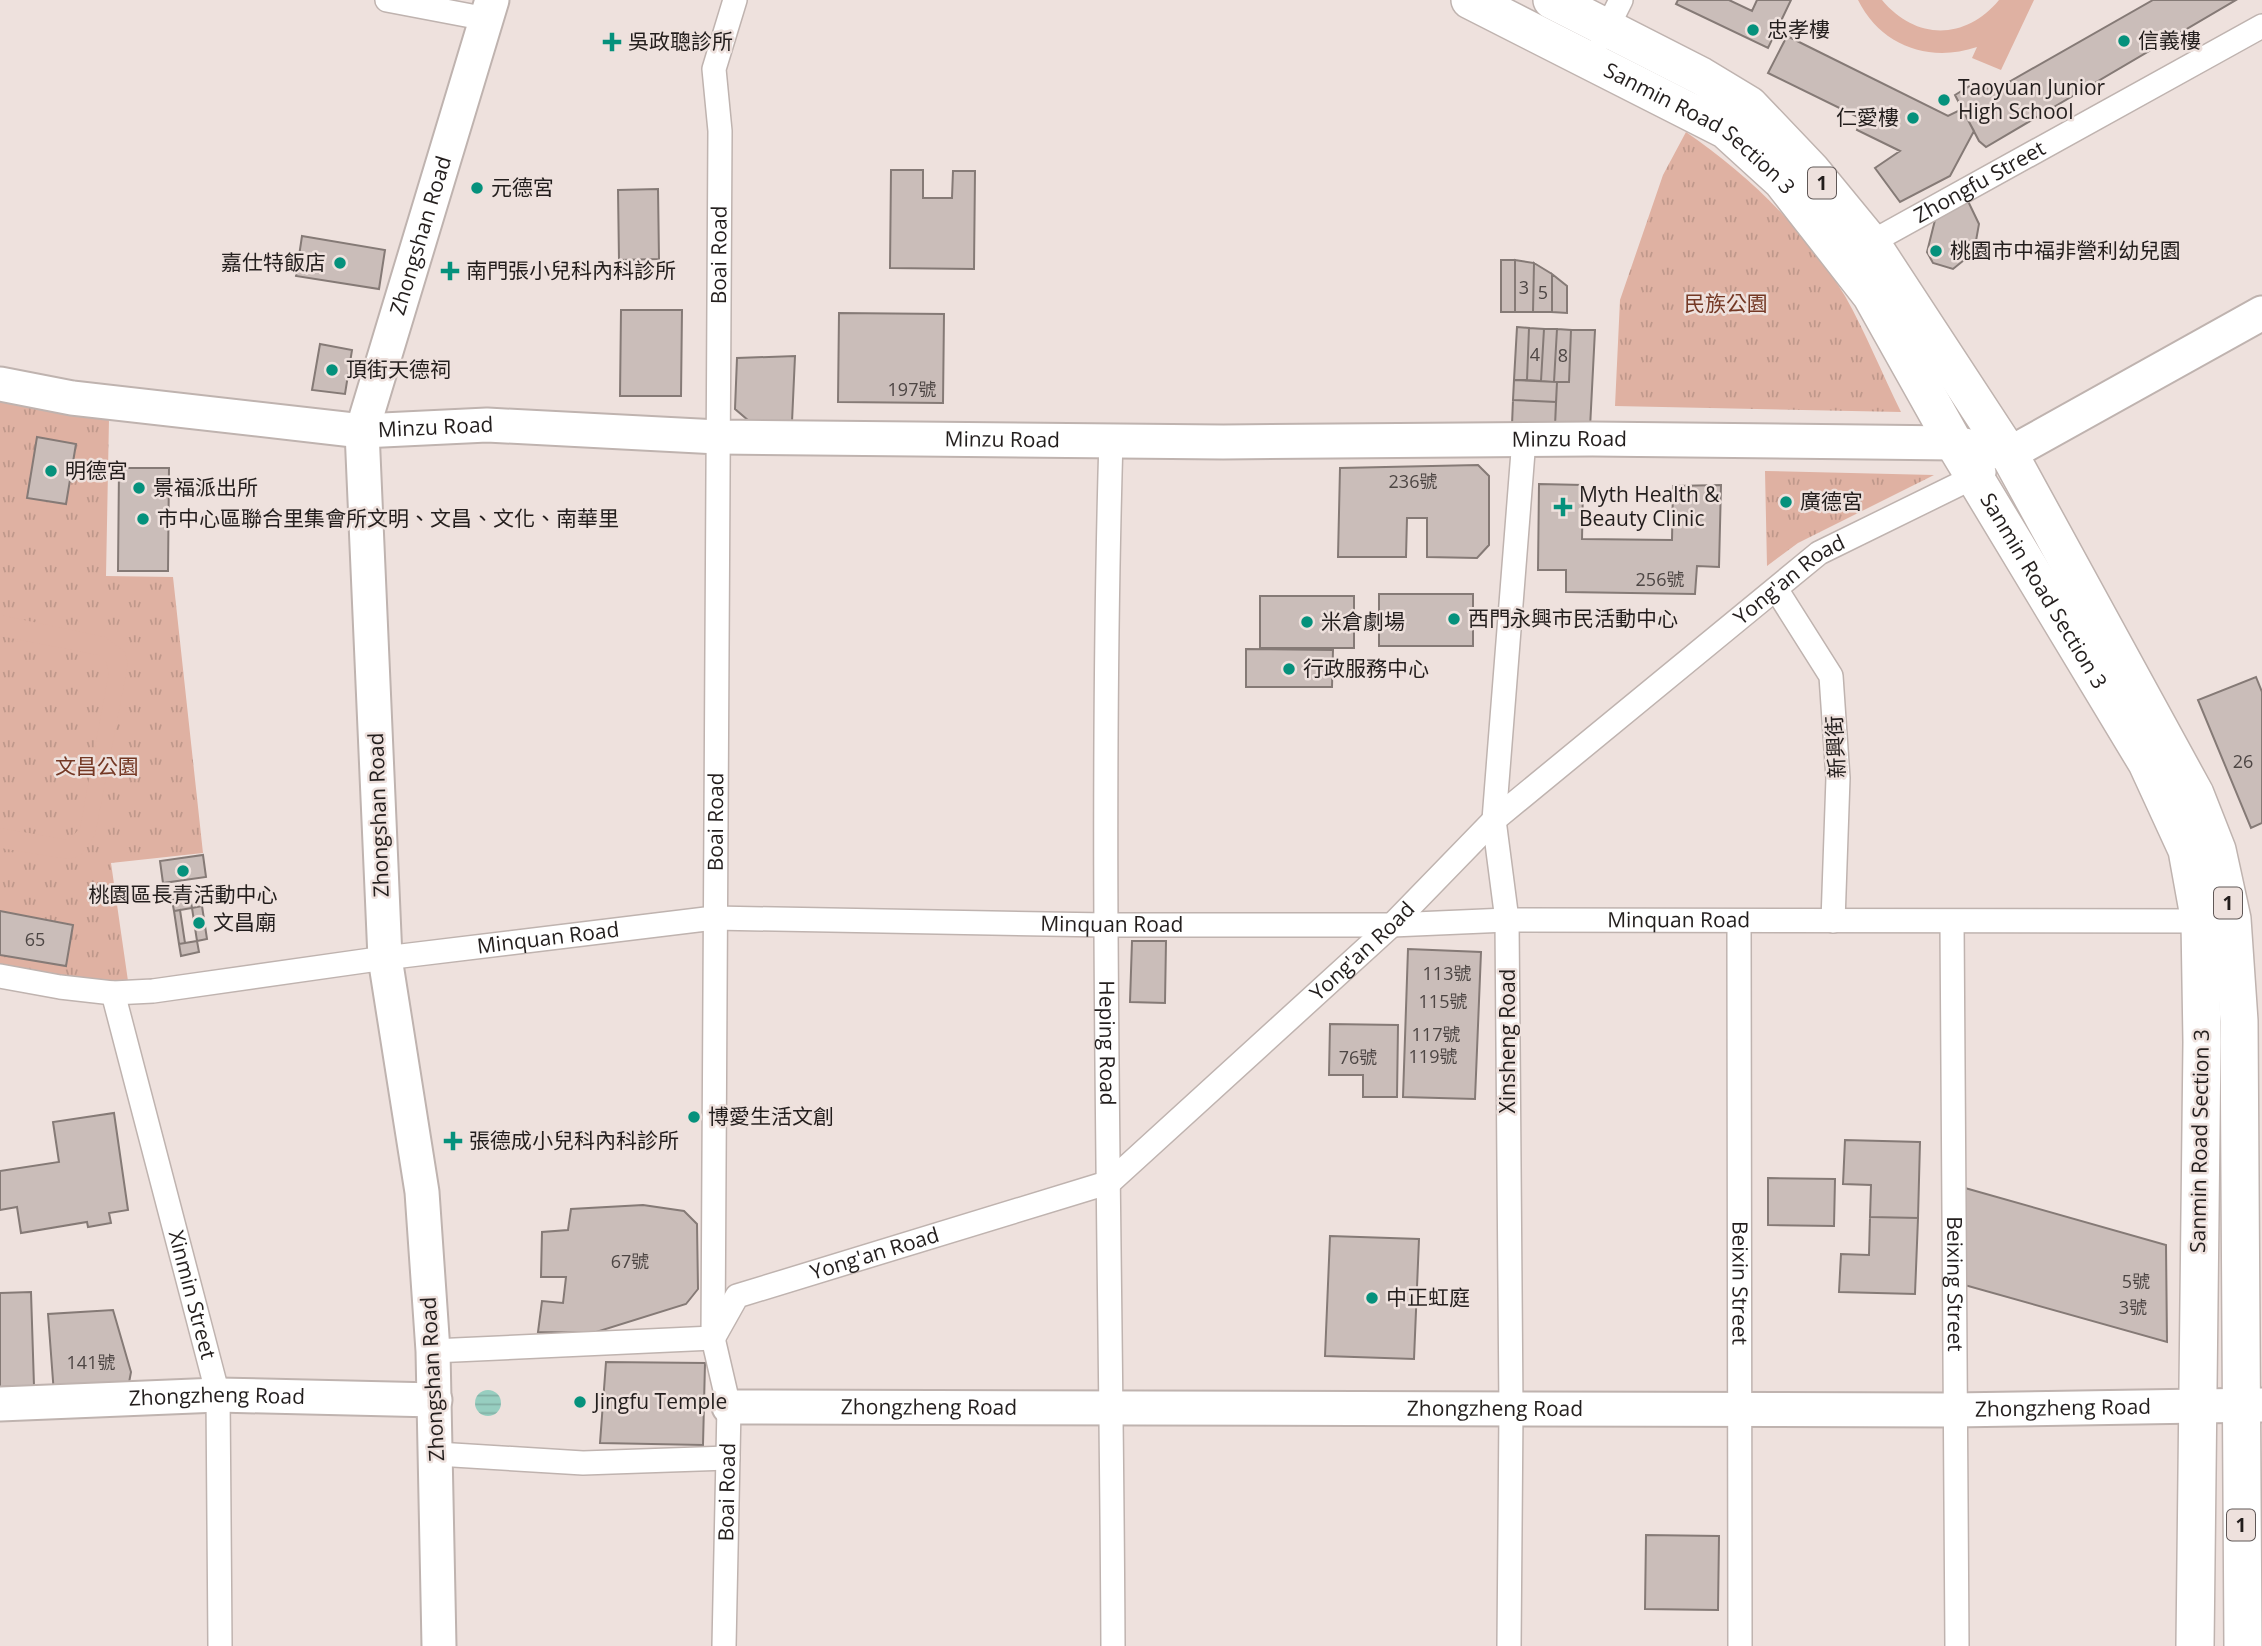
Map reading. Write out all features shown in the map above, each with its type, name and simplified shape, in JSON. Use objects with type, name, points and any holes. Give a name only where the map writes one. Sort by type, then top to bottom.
[{"type":"main road","name":"Sanmin Road Section 3","points":[[1470,0],[1606,30]]},
{"type":"main road","name":"Sanmin Road Section 3","points":[[1552,0],[1606,30],[1701,76],[1749,105],[1811,170],[1858,250],[2009,454],[2195,794],[2217,850],[2197,1405]]},
{"type":"main road","name":"Zhongshan Road","points":[[439,1646],[433,1351],[422,1192],[385,958],[362,431],[489,9]]},
{"type":"main road","name":"Sanmin Road Section 3","points":[[1858,250],[1871,295],[1954,443],[2147,763],[2216,920],[2239,1021],[2251,1146],[2251,1404]]},
{"type":"main road","points":[[2009,454],[2262,313]]},
{"type":"main road","name":"Minzu Road","points":[[0,384],[72,398],[362,431],[487,425],[718,437],[1223,442],[1524,439],[1954,443],[2009,454]]},
{"type":"main road","name":"Zhongzheng Road","points":[[0,1404],[218,1395],[435,1400]]},
{"type":"main road","name":"Zhongzheng Road","points":[[729,1407],[1953,1410],[2251,1404]]},
{"type":"main road","name":"1","points":[[2243,1646],[2251,1404]]},
{"type":"main road","name":"1","points":[[2195,1646],[2197,1405]]},
{"type":"street","points":[[387,0],[489,9]]},
{"type":"street","name":"Boai Road","points":[[724,1646],[729,1407],[713,1338],[720,131],[714,69],[735,0]]},
{"type":"street","name":"Zhongfu Street","points":[[1858,250],[2262,26]]},
{"type":"street","name":"Heping Road","points":[[1111,439],[1106,595],[1106,925],[1113,1646]]},
{"type":"street","name":"Xinsheng Road","points":[[1509,1646],[1511,1410],[1507,919],[1494,820],[1524,439]]},
{"type":"street","name":"Yong'an Road","points":[[713,1338],[737,1296],[1110,1182],[1392,925],[1494,820],[1819,553],[1976,477],[2009,454]]},
{"type":"street","name":"新興街","points":[[1776,589],[1831,676],[1838,778],[1833,921]]},
{"type":"street","name":"Minquan Road","points":[[0,975],[60,987],[113,993],[231,981],[385,958],[714,918],[1106,925],[1392,925],[1507,919],[1952,922],[2216,920]]},
{"type":"street","name":"Beixin Street","points":[[1739,920],[1742,1409],[1740,1646]]},
{"type":"street","name":"Beixing Street","points":[[1952,922],[1953,1410],[1957,1646]]},
{"type":"street","name":"Xinmin Street","points":[[113,993],[218,1395],[220,1646]]},
{"type":"street","points":[[433,1351],[713,1338]]},
{"type":"street","points":[[437,1454],[583,1463],[727,1458]]},
{"type":"green space","points":[[1858,0],[1882,0],[1910,23],[1925,29],[1941,30],[1972,23],[1999,0],[2034,0],[2001,70],[1972,58],[1977,47],[1941,53],[1908,47],[1880,29]]},
{"type":"green space","name":"民族公園","points":[[1686,132],[1754,186],[1812,249],[1853,310],[1901,412],[1615,406],[1620,300],[1663,175]]},
{"type":"green space","name":"文昌公園","points":[[0,398],[109,419],[106,576],[173,577],[203,853],[111,863],[128,981],[79,981],[0,965]]},
{"type":"green space","points":[[1765,471],[1934,475],[1798,543],[1767,566]]},
{"type":"green space","points":[[0,615],[105,637],[125,652],[128,664],[95,835],[80,856],[68,859],[0,848],[0,828],[69,840],[80,828],[109,672],[105,659],[98,655],[0,636]]},
{"type":"water","points":[[488,1390],[497,1394],[501,1403],[497,1412],[488,1416],[479,1412],[475,1403],[479,1394]]},
{"type":"building","name":"忠孝樓","points":[[1678,0],[1729,0],[1752,11],[1757,0],[1791,0],[1768,48],[1676,4]]},
{"type":"building","name":"信義樓","points":[[2153,0],[2236,0],[1986,147],[1979,141],[1955,95],[1976,82],[1984,89],[2000,87]]},
{"type":"building","name":"仁愛樓","points":[[1787,36],[1948,116],[1962,109],[1974,131],[1950,176],[1900,202],[1875,168],[1900,151],[1857,130],[1862,119],[1768,73]]},
{"type":"building","points":[[891,170],[923,170],[923,198],[952,198],[953,171],[975,171],[974,269],[890,268]]},
{"type":"building","points":[[658,189],[659,259],[619,260],[618,190]]},
{"type":"building","name":"桃園市中福非營利幼兒園","points":[[1966,197],[1979,224],[1974,252],[1953,269],[1933,263],[1927,252],[1937,212]]},
{"type":"building","name":"嘉仕特飯店","points":[[302,236],[385,250],[379,289],[296,276]]},
{"type":"building","points":[[1501,260],[1515,260],[1515,312],[1501,312]]},
{"type":"building","points":[[1515,260],[1534,263],[1533,312],[1515,312]]},
{"type":"building","points":[[1534,263],[1552,274],[1552,312],[1533,312]]},
{"type":"building","points":[[1552,274],[1567,286],[1567,313],[1552,312]]},
{"type":"building","points":[[621,310],[682,310],[681,396],[620,396]]},
{"type":"building","points":[[839,313],[944,314],[943,403],[838,402]]},
{"type":"building","points":[[1517,327],[1529,328],[1527,380],[1514,380]]},
{"type":"building","points":[[1529,328],[1544,329],[1541,381],[1527,380]]},
{"type":"building","points":[[1544,329],[1557,329],[1554,382],[1541,381]]},
{"type":"building","points":[[1557,329],[1571,330],[1569,382],[1554,382]]},
{"type":"building","points":[[1571,330],[1595,330],[1590,428],[1555,426],[1557,382],[1569,382]]},
{"type":"building","name":"頂街天德祠","points":[[320,344],[352,350],[345,394],[312,390]]},
{"type":"building","points":[[795,356],[792,422],[749,421],[735,409],[737,358]]},
{"type":"building","points":[[1514,380],[1557,382],[1556,402],[1513,400]]},
{"type":"building","points":[[1513,400],[1556,402],[1555,426],[1512,425]]},
{"type":"building","name":"明德宮","points":[[37,437],[76,444],[66,504],[27,498]]},
{"type":"building","points":[[1478,465],[1489,476],[1489,545],[1477,558],[1427,557],[1427,518],[1407,518],[1406,557],[1338,557],[1340,468]]},
{"type":"building","name":"市中心區聯合里集會所文明、文昌、文化、南華里","points":[[119,468],[169,468],[168,571],[118,571]]},
{"type":"building","points":[[1539,484],[1583,485],[1582,539],[1672,540],[1673,486],[1721,485],[1719,567],[1697,566],[1695,594],[1566,592],[1566,570],[1538,570]]},
{"type":"building","points":[[1379,594],[1473,594],[1473,646],[1379,646]]},
{"type":"building","name":"米倉劇場","points":[[1260,596],[1354,596],[1354,648],[1260,648]]},
{"type":"building","name":"行政服務中心","points":[[1246,649],[1333,650],[1332,687],[1246,687]]},
{"type":"building","points":[[2256,677],[2262,692],[2262,823],[2251,828],[2198,700]]},
{"type":"building","name":"桃園區長青活動中心","points":[[203,855],[206,877],[163,883],[160,861]]},
{"type":"building","points":[[190,897],[192,908],[174,911],[172,900]]},
{"type":"building","name":"文昌廟","points":[[202,906],[207,939],[197,941],[192,908]]},
{"type":"building","points":[[180,910],[185,943],[179,944],[174,911]]},
{"type":"building","points":[[0,911],[73,925],[66,966],[0,955]]},
{"type":"building","points":[[197,941],[199,952],[181,956],[179,944]]},
{"type":"building","points":[[1132,941],[1166,941],[1165,1003],[1130,1002]]},
{"type":"building","points":[[1408,949],[1481,952],[1475,1099],[1403,1097]]},
{"type":"building","points":[[1330,1024],[1398,1025],[1397,1097],[1363,1097],[1363,1075],[1329,1075]]},
{"type":"building","points":[[114,1113],[128,1210],[109,1213],[111,1223],[88,1227],[87,1222],[21,1233],[17,1207],[0,1210],[0,1171],[59,1162],[53,1122]]},
{"type":"building","points":[[1845,1140],[1920,1142],[1918,1218],[1870,1217],[1871,1185],[1843,1184]]},
{"type":"building","points":[[1768,1178],[1835,1179],[1834,1226],[1768,1225]]},
{"type":"building","points":[[1965,1188],[2166,1245],[2167,1342],[1961,1284]]},
{"type":"building","points":[[643,1205],[684,1211],[697,1224],[698,1289],[686,1304],[593,1333],[538,1332],[542,1301],[563,1303],[566,1277],[541,1277],[542,1232],[568,1230],[571,1209]]},
{"type":"building","points":[[1870,1217],[1918,1218],[1915,1294],[1839,1292],[1841,1254],[1869,1255]]},
{"type":"building","name":"中正虹庭","points":[[1330,1236],[1419,1239],[1414,1359],[1325,1356]]},
{"type":"building","points":[[31,1292],[34,1386],[0,1387],[0,1293]]},
{"type":"building","points":[[113,1310],[131,1372],[128,1388],[54,1394],[48,1314]]},
{"type":"building","name":"Jingfu Temple","points":[[606,1362],[705,1363],[703,1445],[600,1443]]},
{"type":"building","points":[[1646,1535],[1719,1536],[1718,1610],[1645,1609]]},
{"type":"place","name":"忠孝樓","points":[[1753,30]]},
{"type":"place","name":"信義樓","points":[[2124,41]]},
{"type":"place","name":"吳政聰診所","points":[[612,42]]},
{"type":"place","name":"Taoyuan Junior High School","points":[[1944,100]]},
{"type":"place","name":"仁愛樓","points":[[1913,118]]},
{"type":"place","name":"元德宮","points":[[477,188]]},
{"type":"place","name":"桃園市中福非營利幼兒園","points":[[1936,251]]},
{"type":"place","name":"嘉仕特飯店","points":[[340,263]]},
{"type":"place","name":"南門張小兒科內科診所","points":[[450,271]]},
{"type":"place","name":"頂街天德祠","points":[[332,370]]},
{"type":"place","name":"明德宮","points":[[51,471]]},
{"type":"place","name":"景福派出所","points":[[139,488]]},
{"type":"place","name":"廣德宮","points":[[1786,502]]},
{"type":"place","name":"Myth Health & Beauty Clinic","points":[[1563,507]]},
{"type":"place","name":"市中心區聯合里集會所文明、文昌、文化、南華里","points":[[143,519]]},
{"type":"place","name":"西門永興市民活動中心","points":[[1454,619]]},
{"type":"place","name":"米倉劇場","points":[[1307,622]]},
{"type":"place","name":"行政服務中心","points":[[1289,669]]},
{"type":"place","name":"桃園區長青活動中心","points":[[183,871]]},
{"type":"place","name":"文昌廟","points":[[199,923]]},
{"type":"place","name":"博愛生活文創","points":[[694,1117]]},
{"type":"place","name":"張德成小兒科內科診所","points":[[453,1141]]},
{"type":"place","name":"中正虹庭","points":[[1372,1298]]},
{"type":"place","name":"Jingfu Temple","points":[[580,1402]]}]
